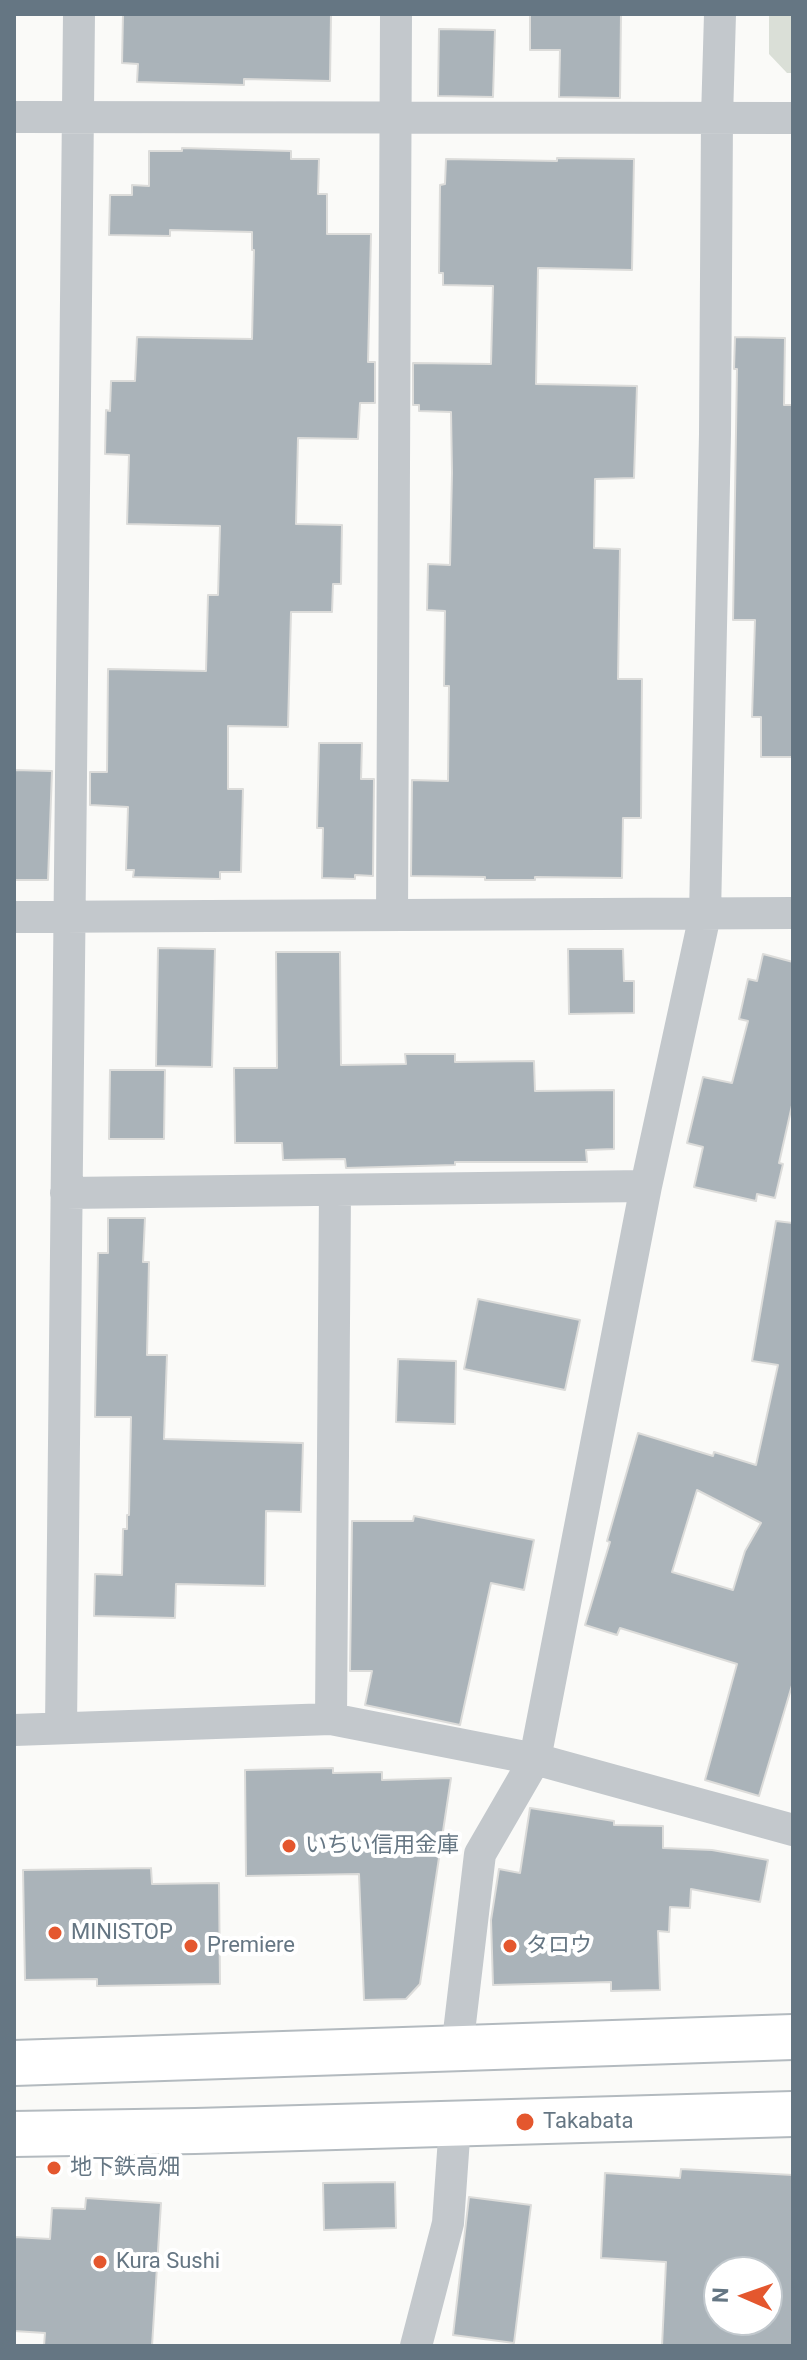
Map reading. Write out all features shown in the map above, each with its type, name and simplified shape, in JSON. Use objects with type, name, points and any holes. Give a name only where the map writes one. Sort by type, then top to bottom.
[{"type":"street","points":[[61,1728],[79,14]]},
{"type":"street","points":[[392,915],[396,14]]},
{"type":"street","points":[[457,2049],[480,1854],[535,1759],[646,1186],[705,915],[720,14]]},
{"type":"street","points":[[14,117],[793,118]]},
{"type":"street","points":[[14,917],[793,913]]},
{"type":"street","points":[[66,1193],[646,1186]]},
{"type":"street","points":[[331,1719],[335,1190]]},
{"type":"street","points":[[14,1730],[331,1719],[535,1759],[793,1830]]},
{"type":"street","points":[[14,2063],[793,2037]]},
{"type":"street","points":[[14,2134],[793,2114]]},
{"type":"street","points":[[416,2346],[448,2223],[455,2124]]},
{"type":"shaded area","points":[[769,14],[793,14],[793,73],[787,73],[769,54]]},
{"type":"building","points":[[123,14],[331,14],[330,81],[244,79],[244,85],[137,82],[138,64],[122,63]]},
{"type":"building","points":[[530,14],[621,14],[620,98],[559,97],[560,50],[530,50]]},
{"type":"building","points":[[439,29],[495,30],[493,97],[438,96]]},
{"type":"building","points":[[182,148],[291,151],[291,159],[319,159],[318,194],[327,194],[327,234],[371,234],[368,362],[375,362],[375,403],[360,403],[358,439],[298,438],[296,524],[342,525],[341,584],[333,584],[332,612],[291,612],[288,727],[228,726],[228,789],[243,789],[241,872],[220,872],[220,879],[133,877],[134,870],[126,870],[128,807],[90,805],[90,772],[107,772],[108,669],[206,671],[208,595],[218,595],[220,526],[127,524],[129,455],[105,454],[106,410],[110,411],[111,381],[135,381],[137,337],[252,339],[252,232],[170,230],[170,236],[109,235],[110,195],[132,195],[132,185],[149,186],[149,151],[182,151]]},
{"type":"building","points":[[557,158],[634,159],[632,270],[538,268],[536,384],[637,386],[634,478],[595,479],[594,548],[620,549],[618,679],[642,679],[641,818],[623,818],[622,878],[485,880],[485,877],[411,876],[412,780],[448,781],[449,686],[444,686],[445,611],[427,610],[428,564],[450,565],[452,473],[451,412],[419,411],[419,405],[413,405],[413,363],[491,364],[493,286],[443,285],[443,273],[439,273],[440,185],[445,184],[446,159],[557,161]]},
{"type":"building","points":[[735,337],[785,338],[784,405],[793,405],[793,757],[761,757],[761,717],[752,717],[755,620],[733,620]]},
{"type":"building","points":[[319,743],[362,743],[361,779],[374,779],[373,876],[322,878],[323,828],[317,828]]},
{"type":"building","points":[[14,770],[52,771],[48,880],[14,880]]},
{"type":"building","points":[[158,948],[215,949],[212,1067],[156,1066]]},
{"type":"building","points":[[568,949],[623,949],[624,981],[634,981],[634,1013],[569,1014]]},
{"type":"building","points":[[276,952],[340,952],[341,1065],[406,1064],[405,1054],[455,1054],[455,1062],[534,1061],[535,1091],[614,1090],[614,1149],[586,1150],[587,1162],[455,1162],[455,1165],[346,1168],[345,1159],[283,1160],[282,1143],[235,1143],[234,1068],[277,1068]]},
{"type":"building","points":[[763,954],[793,962],[793,1101],[779,1163],[783,1164],[775,1198],[757,1194],[756,1201],[694,1187],[703,1147],[687,1143],[703,1077],[732,1083],[748,1021],[739,1019],[748,979],[757,981]]},
{"type":"building","points":[[110,1070],[165,1070],[164,1139],[109,1139]]},
{"type":"building","points":[[108,1218],[145,1218],[143,1262],[149,1262],[147,1355],[167,1355],[164,1439],[303,1443],[301,1512],[266,1511],[265,1586],[176,1584],[175,1618],[94,1616],[95,1574],[122,1575],[123,1529],[127,1529],[129,1515],[131,1417],[95,1417],[98,1253],[108,1253]]},
{"type":"building","points":[[776,1221],[793,1223],[793,1682],[759,1796],[705,1780],[737,1664],[620,1628],[617,1635],[585,1625],[638,1433],[713,1456],[714,1452],[756,1465],[778,1365],[752,1361]],"holes":[[[697,1490],[761,1523],[745,1551],[733,1590],[672,1572]]]},
{"type":"building","points":[[478,1299],[580,1320],[565,1390],[464,1369]]},
{"type":"building","points":[[398,1359],[456,1361],[455,1424],[396,1422]]},
{"type":"building","points":[[414,1516],[534,1540],[524,1590],[491,1583],[460,1725],[365,1705],[372,1671],[350,1671],[352,1521],[413,1521]]},
{"type":"building","points":[[333,1768],[333,1773],[382,1772],[382,1780],[451,1778],[420,1984],[406,1999],[364,2000],[359,1874],[246,1876],[245,1770]]},
{"type":"building","points":[[530,1808],[614,1821],[614,1825],[663,1826],[663,1848],[712,1850],[768,1860],[760,1902],[691,1889],[690,1908],[670,1907],[669,1932],[658,1931],[660,1990],[611,1991],[611,1982],[493,1985],[491,1920],[499,1869],[520,1873]]},
{"type":"building","points":[[151,1868],[152,1884],[219,1883],[220,1984],[97,1986],[97,1979],[25,1980],[23,1870]]},
{"type":"building","points":[[681,2169],[793,2175],[793,2346],[662,2346],[666,2262],[601,2258],[605,2173],[680,2178]]},
{"type":"building","points":[[395,2182],[396,2228],[324,2230],[323,2183]]},
{"type":"building","points":[[469,2197],[531,2205],[514,2343],[453,2335]]},
{"type":"building","points":[[86,2198],[161,2203],[152,2346],[44,2346],[45,2333],[14,2331],[14,2237],[50,2239],[52,2208],[85,2209]]},
{"type":"place","name":"いちい信用金庫","points":[[289,1846]]},
{"type":"place","name":"MINISTOP","points":[[55,1933]]},
{"type":"place","name":"Premiere","points":[[191,1946]]},
{"type":"place","name":"タロウ","points":[[510,1946]]},
{"type":"place","name":"Takabata","points":[[525,2122]]},
{"type":"place","name":"地下鉄高畑","points":[[54,2168]]},
{"type":"place","name":"Kura Sushi","points":[[100,2262]]}]
